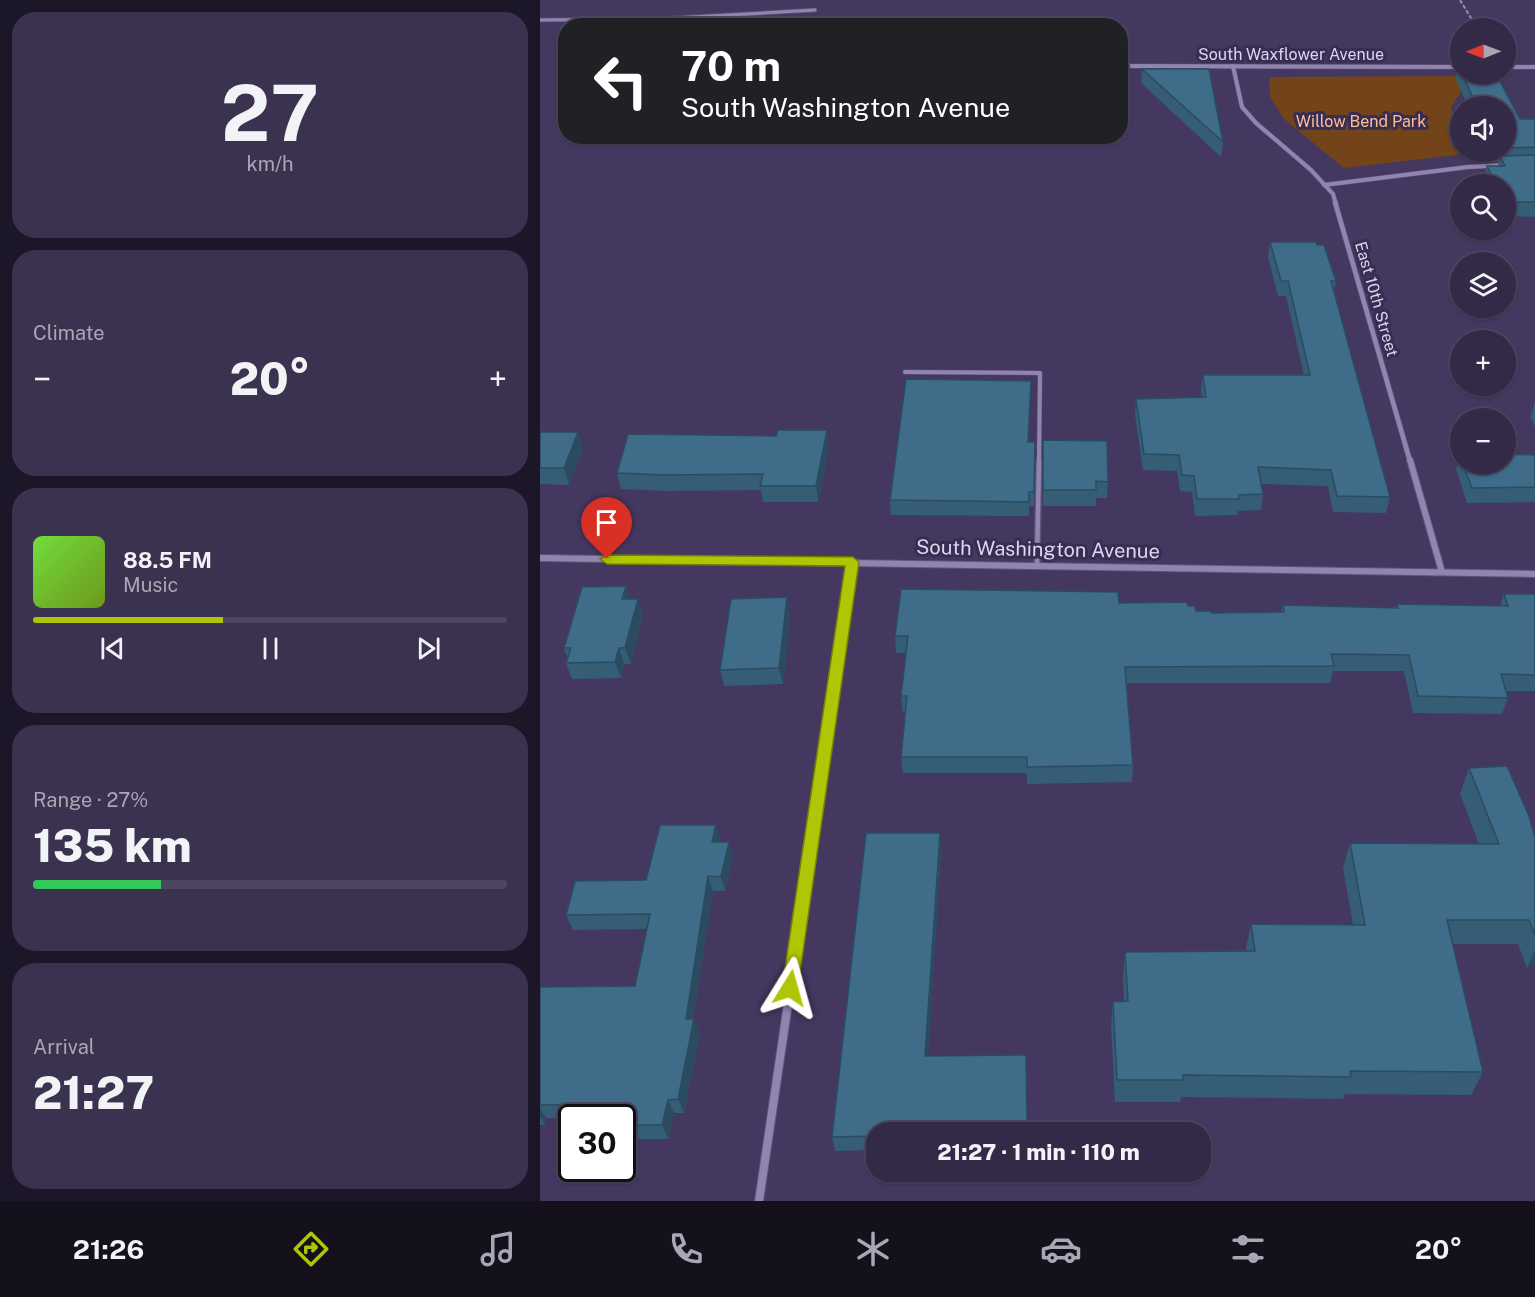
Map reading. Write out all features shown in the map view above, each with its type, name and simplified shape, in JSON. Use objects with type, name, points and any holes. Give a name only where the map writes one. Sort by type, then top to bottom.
[{"type":"street","name":"South Waxflower Avenue","points":[[1128,66],[1450,67]]},
{"type":"street","name":"East 10th Street","points":[[1233,66],[1242,107],[1256,123],[1311,170],[1333,194],[1442,572]]},
{"type":"street","points":[[1516,67],[1535,67]]},
{"type":"street","points":[[1324,185],[1468,167],[1516,165]]},
{"type":"street","name":"South Washington Avenue","points":[[540,558],[1535,574]]},
{"type":"street","points":[[759,1201],[853,562]]},
{"type":"lane","points":[[674,18],[815,10]]},
{"type":"lane","points":[[540,20],[558,20]]},
{"type":"lane","points":[[905,372],[1040,373],[1037,565]]},
{"type":"path","points":[[1460,0],[1471,18]]},
{"type":"green space","name":"Willow Bend Park","points":[[1450,76],[1450,84],[1462,84],[1464,87],[1458,96],[1450,96],[1450,156],[1344,168],[1284,119],[1270,97],[1269,77]]},
{"type":"building","points":[[1142,69],[1209,69],[1223,142]]},
{"type":"building","points":[[1467,84],[1501,84],[1508,96],[1472,96]]},
{"type":"building","points":[[1516,112],[1520,119],[1535,119],[1535,147],[1516,148]]},
{"type":"building","points":[[1535,155],[1535,202],[1516,202],[1516,174],[1491,174],[1487,166],[1505,166],[1503,162],[1516,162],[1516,156]]},
{"type":"building","points":[[1270,242],[1316,242],[1317,245],[1324,245],[1336,281],[1331,281],[1390,497],[1337,496],[1331,470],[1258,467],[1263,494],[1239,495],[1239,499],[1197,499],[1194,476],[1182,475],[1179,455],[1144,454],[1136,399],[1206,397],[1203,375],[1310,375],[1288,281],[1281,281]]},
{"type":"building","points":[[906,379],[1031,381],[1028,442],[1035,442],[1034,492],[1029,492],[1029,502],[890,500]]},
{"type":"building","points":[[778,430],[827,430],[816,486],[760,486],[763,474],[617,473],[628,434],[776,436]]},
{"type":"building","points":[[540,432],[578,432],[564,468],[540,468]]},
{"type":"building","points":[[1043,440],[1107,441],[1108,482],[1096,481],[1096,490],[1043,490]]},
{"type":"building","points":[[1516,454],[1535,455],[1535,487],[1472,488],[1467,474],[1516,474]]},
{"type":"building","points":[[626,586],[622,599],[638,599],[625,648],[619,648],[615,662],[566,663],[571,648],[564,648],[582,587]]},
{"type":"building","points":[[901,589],[1118,592],[1119,603],[1187,602],[1188,606],[1195,606],[1196,611],[1211,611],[1211,613],[1284,612],[1283,605],[1398,608],[1397,604],[1508,606],[1504,594],[1535,594],[1535,675],[1501,674],[1508,698],[1418,696],[1409,655],[1331,654],[1334,666],[1125,667],[1133,765],[1027,767],[1027,757],[901,757],[907,696],[901,696],[908,636],[895,636]]},
{"type":"building","points":[[787,597],[779,668],[720,670],[731,599]]},
{"type":"building","points":[[1507,766],[1529,816],[1535,838],[1535,935],[1529,920],[1447,920],[1483,1072],[1350,1071],[1351,1077],[1183,1075],[1183,1080],[1117,1080],[1113,1002],[1128,1001],[1125,952],[1255,951],[1251,924],[1365,925],[1350,843],[1499,844],[1469,768]]},
{"type":"building","points":[[660,825],[716,825],[712,842],[729,842],[721,877],[708,876],[686,1019],[694,1019],[678,1099],[668,1100],[662,1125],[636,1125],[636,1104],[540,1105],[540,987],[635,986],[650,914],[566,915],[575,881],[646,880]]},
{"type":"building","points":[[866,833],[940,833],[925,1056],[1026,1055],[1027,1122],[866,1122],[866,1136],[832,1137]]},
{"type":"route","points":[[607,559],[853,562],[790,988]]}]
